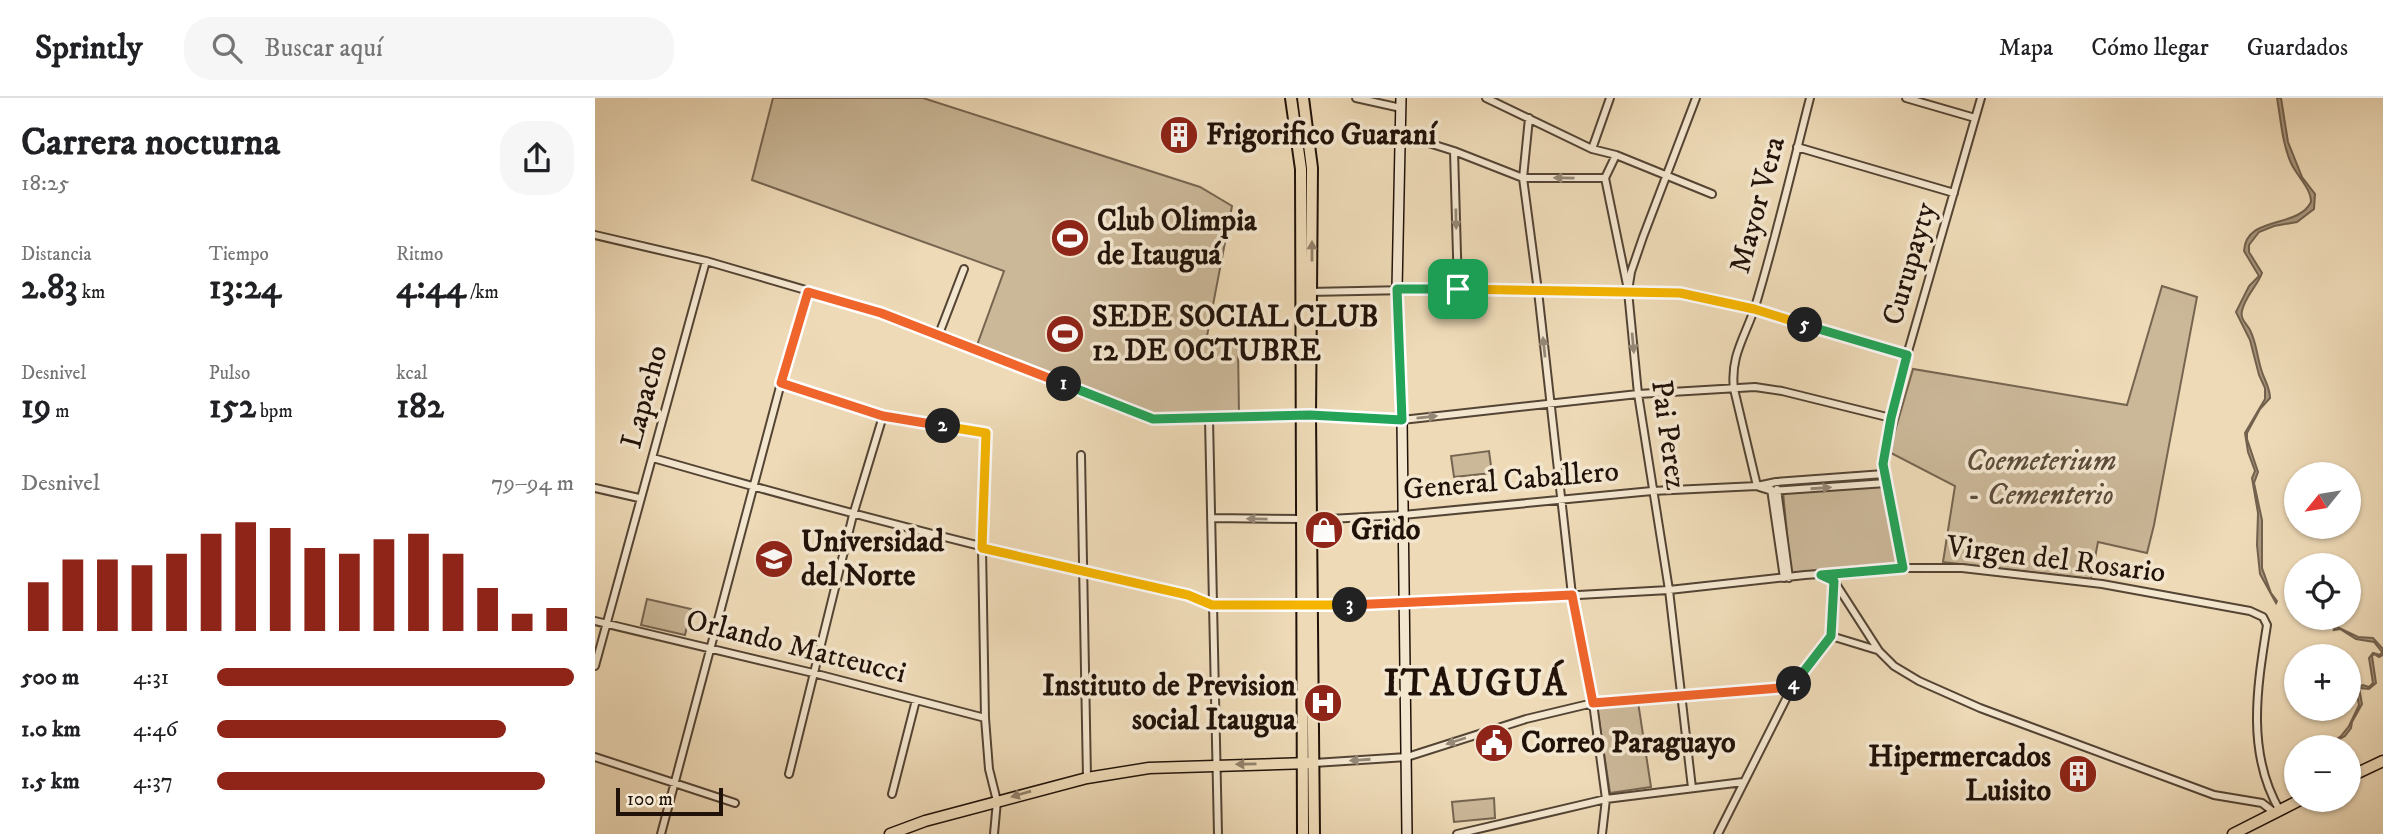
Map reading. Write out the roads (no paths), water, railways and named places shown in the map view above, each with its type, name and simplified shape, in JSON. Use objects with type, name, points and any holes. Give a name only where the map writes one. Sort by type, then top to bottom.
[{"type":"highway","points":[[1291,98],[1301,169],[1306,292],[1309,763],[1314,834]]},
{"type":"highway","points":[[1303,98],[1312,168],[1306,292]]},
{"type":"highway","points":[[1303,834],[1309,763]]},
{"type":"main road","points":[[2361,771],[2383,761]]},
{"type":"main road","points":[[890,834],[925,821],[1087,778],[1149,768],[1309,763]]},
{"type":"main road","points":[[2233,834],[2284,809]]},
{"type":"street","points":[[1356,98],[1401,103],[1397,289],[1402,420],[1407,834]]},
{"type":"street","points":[[1486,98],[1592,149],[1616,155],[1712,194]]},
{"type":"street","points":[[1592,149],[1610,98]]},
{"type":"street","name":"Pai Perez","points":[[1692,788],[1669,590],[1638,394],[1628,291],[1631,272],[1696,98]]},
{"type":"street","name":"Mayor Vera","points":[[1757,486],[1734,389],[1735,358],[1754,309],[1811,98]]},
{"type":"street","points":[[1906,98],[1975,118]]},
{"type":"street","name":"Curupayty","points":[[1903,568],[1883,464],[1907,355],[1981,98]]},
{"type":"street","points":[[1529,118],[1523,178],[1572,595],[1593,703],[1606,799],[1602,834]]},
{"type":"street","points":[[1400,134],[1454,150],[1523,178],[1605,178]]},
{"type":"street","points":[[1797,148],[1954,194]]},
{"type":"street","points":[[1454,150],[1458,289]]},
{"type":"street","points":[[1616,155],[1605,178],[1628,291]]},
{"type":"street","points":[[595,235],[706,261],[881,313],[1153,419],[1306,416],[1402,420],[1638,394],[1755,387],[1782,391],[1891,418]]},
{"type":"street","name":"Lapacho","points":[[595,666],[706,261]]},
{"type":"street","points":[[939,334],[964,268]]},
{"type":"street","points":[[1306,292],[1458,289],[1680,293],[1754,309],[1907,355]]},
{"type":"street","points":[[661,834],[781,383],[808,292]]},
{"type":"street","points":[[781,383],[883,416],[986,433],[982,548],[985,718],[989,769],[997,801],[994,834]]},
{"type":"street","points":[[789,774],[853,515],[883,416]]},
{"type":"street","points":[[1209,419],[1218,834]]},
{"type":"street","points":[[1081,455],[1087,778]]},
{"type":"street","name":"Virgen del Rosario","points":[[653,458],[853,515],[982,548],[1188,595],[1212,605],[1403,604],[1669,590],[1903,568],[1962,568],[2102,584],[2227,606],[2260,615],[2267,625],[2257,683],[2256,728],[2269,786],[2278,812]]},
{"type":"street","name":"General Caballero","points":[[1774,487],[1884,474]]},
{"type":"street","name":"General Caballero","points":[[1211,518],[1307,519],[1403,515],[1652,491],[1886,483]]},
{"type":"street","points":[[1774,487],[1787,578]]},
{"type":"street","points":[[595,488],[639,498]]},
{"type":"street","points":[[1821,575],[1834,581],[1878,651],[1894,667],[1920,681],[1980,708],[2214,795],[2262,803],[2278,812]]},
{"type":"street","points":[[1718,834],[1792,687],[1831,636],[1834,581]]},
{"type":"street","name":"Orlando Matteucci","points":[[595,621],[813,673],[985,718]]},
{"type":"street","points":[[1831,636],[1878,651]]},
{"type":"street","points":[[1309,763],[1407,757],[1526,719],[1593,703],[1792,687]]},
{"type":"street","points":[[892,794],[916,700]]},
{"type":"street","points":[[595,757],[735,803]]},
{"type":"street","points":[[1457,834],[1606,799],[1743,782]]},
{"type":"place","name":"Frigorifico Guaraní","points":[[1179,135]]},
{"type":"place","name":"Club Olimpia de Itauguá","points":[[1070,238]]},
{"type":"place","name":"SEDE SOCIAL CLUB 12 DE OCTUBRE","points":[[1065,334]]},
{"type":"place","name":"Grido","points":[[1324,530]]},
{"type":"place","name":"Universidad del Norte","points":[[774,559]]},
{"type":"place","name":"Instituto de Prevision social Itaugua","points":[[1323,703]]},
{"type":"place","name":"Correo Paraguayo","points":[[1494,743]]},
{"type":"place","name":"Hipermercados Luisito","points":[[2078,774]]},
{"type":"district","name":"ITAUGUÁ","points":[[1476,684]]},
{"type":"park label","name":"Coemeterium - Cementerio","points":[[2041,478]]}]
